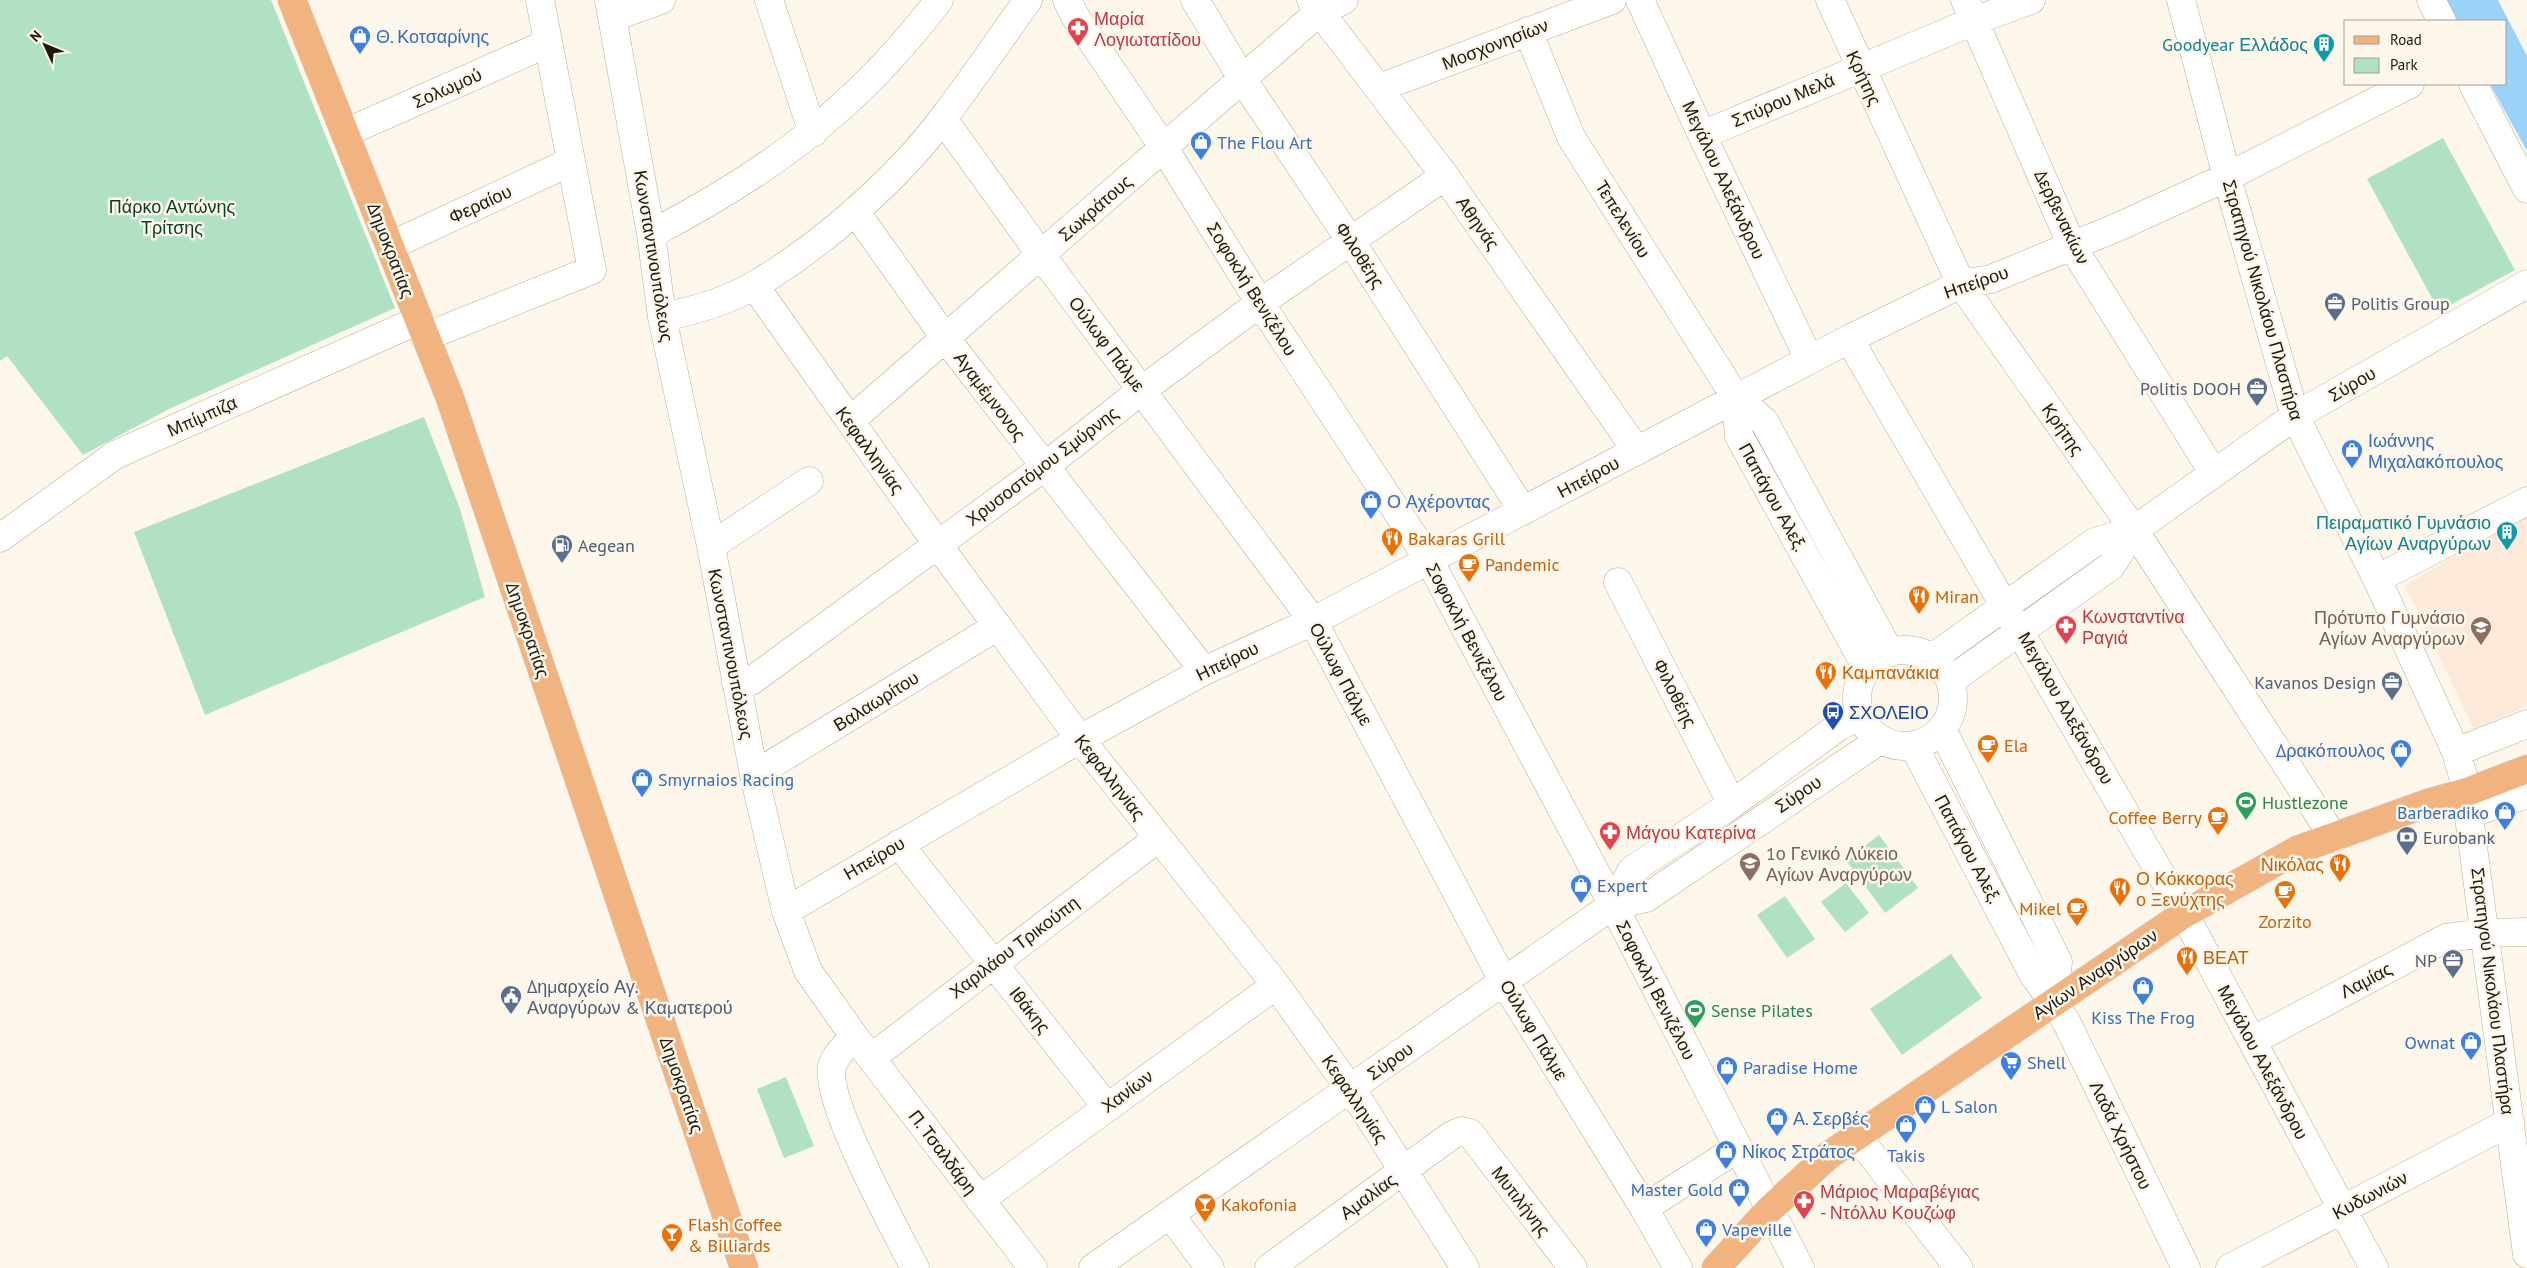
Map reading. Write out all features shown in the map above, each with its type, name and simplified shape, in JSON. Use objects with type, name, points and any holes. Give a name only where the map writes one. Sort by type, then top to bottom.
[{"type":"main road","name":"Δημοκρατίας","points":[[292,0],[453,407],[744,1268]]},
{"type":"main road","name":"Αγίων Αναργύρων","points":[[1716,1268],[1770,1209],[1829,1155],[2184,914],[2297,850],[2431,802],[2468,803],[2517,773]]},
{"type":"street","points":[[540,0],[570,162]]},
{"type":"street","points":[[611,9],[661,0]]},
{"type":"street","points":[[769,0],[813,133]]},
{"type":"street","points":[[651,234],[703,208],[768,166],[813,133],[872,80],[939,0]]},
{"type":"street","points":[[662,317],[696,310],[754,285],[807,250],[855,211],[901,166],[943,119],[1028,0]]},
{"type":"street","name":"Σοφοκλή Βενιζέλου","points":[[1067,0],[1075,16],[1164,148],[1260,303],[1429,560],[1613,906],[1800,1268]]},
{"type":"street","name":"Φιλοθέης","points":[[1195,0],[1244,80],[1350,240],[1523,511]]},
{"type":"street","name":"Σωκράτους","points":[[850,421],[1244,80],[1315,6],[1344,0]]},
{"type":"street","name":"Μοσχονησίων","points":[[1379,88],[1612,0]]},
{"type":"street","name":"Μεγάλου Αλεξάνδρου","points":[[1640,0],[1809,359]]},
{"type":"street","name":"Κρήτης","points":[[1830,0],[1859,68],[1961,284],[2134,530],[2334,838]]},
{"type":"street","name":"Σπύρου Μελά","points":[[1702,134],[1859,68],[1970,10],[2031,0]]},
{"type":"street","name":"Στρατηγού Νικολάου Πλαστήρα","points":[[2181,0],[2227,176],[2295,416],[2377,579],[2456,752],[2468,803],[2527,1254]]},
{"type":"street","points":[[2431,0],[2441,20]]},
{"type":"street","name":"Αθηνάς","points":[[1315,6],[1445,176],[1637,451]]},
{"type":"street","name":"Κωνσταντινουπόλεως","points":[[611,9],[651,234],[662,317],[711,546],[754,775],[786,911],[808,971],[854,1036]]},
{"type":"street","name":"Δερβενακίων","points":[[1970,10],[2072,246],[2213,472]]},
{"type":"street","name":"Τεπελενίου","points":[[1528,31],[1571,137],[1736,398]]},
{"type":"street","name":"Σολωμού","points":[[345,133],[548,43]]},
{"type":"street","name":"Ηπείρου","points":[[786,911],[1080,739],[1204,671],[1313,621],[1849,338],[1961,284],[1991,278],[2072,246],[2227,176],[2408,85]]},
{"type":"street","points":[[2474,85],[2527,190]]},
{"type":"street","name":"Ούλωφ Πάλμε","points":[[943,119],[1041,255],[1313,621],[1504,980],[1644,1208],[1678,1268]]},
{"type":"street","name":"Φεραίου","points":[[390,246],[570,162]]},
{"type":"street","name":"Μπίμπιζα","points":[[0,538],[115,455],[422,329],[592,270],[570,162]]},
{"type":"street","name":"Χρυσοστόμου Σμύρνης","points":[[736,683],[751,681],[938,545],[1260,303],[1445,176]]},
{"type":"street","name":"Αγαμέμνονος","points":[[855,211],[946,339],[1204,671]]},
{"type":"street","name":"Σύρου","points":[[1932,658],[2004,604],[2095,542],[2134,530],[2213,472],[2295,416],[2527,284]]},
{"type":"street","name":"Κεφαλληνίας","points":[[754,285],[938,545],[1080,739],[1276,985],[1351,1088],[1465,1268]]},
{"type":"street","name":"Μεγάλου Αλεξάνδρου","points":[[1849,338],[2020,629],[2184,914],[2374,1268]]},
{"type":"street","name":"Παπάγου Αλεξ.","points":[[1736,398],[1764,421],[1889,651]]},
{"type":"street","name":"Παπάγου Αλεξ.","points":[[1736,398],[1739,436],[1867,668]]},
{"type":"street","points":[[711,546],[810,481]]},
{"type":"street","points":[[2377,579],[2527,501]]},
{"type":"street","name":"Σύρου","points":[[1950,680],[2111,566],[2134,530]]},
{"type":"street","name":"Φιλοθέης","points":[[1618,582],[1732,804]]},
{"type":"street","name":"Βαλαωρίτου","points":[[754,775],[998,626]]},
{"type":"street","points":[[1911,650],[1932,658],[1950,680],[1953,699],[1951,714],[1942,729],[1927,741],[1913,745],[1893,746],[1880,740],[1867,730],[1859,715],[1856,700],[1858,686],[1867,668],[1889,651],[1911,650]]},
{"type":"street","name":"Σύρου","points":[[1613,906],[1632,870],[1732,804],[1838,727],[1859,715]]},
{"type":"street","points":[[2456,752],[2527,724]]},
{"type":"street","name":"Παπάγου Αλεξ.","points":[[1942,729],[2058,962],[2053,1003]]},
{"type":"street","name":"Σύρου","points":[[1093,1268],[1504,980],[1613,906],[1646,898],[1880,740]]},
{"type":"street","name":"Παπάγου Αλεξ.","points":[[1913,745],[2033,974],[2053,1003]]},
{"type":"street","name":"Αγίων Αναργύρων","points":[[2468,803],[2527,794]]},
{"type":"street","name":"Χαριλάου Τρικούπη","points":[[871,1058],[1158,838]]},
{"type":"street","name":"Ιθάκης","points":[[899,844],[1106,1106]]},
{"type":"street","name":"Λαμίας","points":[[2252,1041],[2446,938],[2485,933],[2527,932]]},
{"type":"street","name":"Χανίων","points":[[980,1200],[1106,1106],[1276,985]]},
{"type":"street","name":"Λαδά Χρήστου","points":[[2053,1003],[2066,1022],[2186,1268]]},
{"type":"street","points":[[854,1036],[832,1065],[832,1090],[852,1141],[916,1268]]},
{"type":"street","name":"Π. Τσαλδάρη","points":[[854,1036],[1033,1268]]},
{"type":"street","name":"Κυδωνιών","points":[[2230,1268],[2510,1122]]},
{"type":"street","name":"Αμαλίας","points":[[1268,1268],[1452,1135],[1462,1131],[1470,1133]]},
{"type":"street","name":"Μυτιλήνης","points":[[1470,1133],[1573,1268]]},
{"type":"street","points":[[1857,1136],[1959,1268]]},
{"type":"street","points":[[1644,1208],[1738,1148]]},
{"type":"street","points":[[1170,1215],[1210,1268]]},
{"type":"shaded area","name":"Πρότυπο Γυμνάσιο Αγίων Αναργύρων","points":[[2527,512],[2527,706],[2474,729],[2405,586]]},
{"type":"green space","name":"Πάρκο Αντώνης Τρίτσης","points":[[0,0],[271,0],[395,308],[169,409],[83,455],[7,356],[0,361]]},
{"type":"green space","points":[[2443,138],[2515,270],[2439,311],[2367,179]]},
{"type":"green space","points":[[424,417],[460,509],[485,597],[205,715],[134,532]]},
{"type":"green space","points":[[1879,835],[1918,888],[1885,913],[1846,860]]},
{"type":"green space","points":[[1846,883],[1869,913],[1845,932],[1821,902]]},
{"type":"green space","points":[[1785,896],[1815,939],[1787,958],[1757,915]]},
{"type":"green space","points":[[1951,954],[1982,998],[1902,1055],[1870,1009]]},
{"type":"green space","points":[[786,1077],[814,1146],[784,1158],[757,1089]]},
{"type":"water","points":[[2446,0],[2498,0],[2527,56],[2527,151],[2491,85],[2507,85],[2507,20],[2456,20]]},
{"type":"place","name":"Μαρία Λογιωτατίδου","points":[[1078,47]]},
{"type":"place","name":"Θ. Κοτσαρίνης","points":[[360,55]]},
{"type":"place","name":"Goodyear Ελλάδος","points":[[2324,63]]},
{"type":"place","name":"The Flou Art","points":[[1201,161]]},
{"type":"place","name":"Politis Group","points":[[2335,322]]},
{"type":"place","name":"Politis DOOH","points":[[2257,407]]},
{"type":"place","name":"Ιωάννης Μιχαλακόπουλος","points":[[2352,469]]},
{"type":"place","name":"Ο Αχέροντας","points":[[1371,520]]},
{"type":"place","name":"Πειραματικό Γυμνάσιο Αγίων Αναργύρων","points":[[2507,551]]},
{"type":"place","name":"Bakaras Grill","points":[[1392,557]]},
{"type":"place","name":"Aegean","points":[[562,564]]},
{"type":"place","name":"Pandemic","points":[[1469,583]]},
{"type":"place","name":"Miran","points":[[1919,615]]},
{"type":"place","name":"Κωνσταντίνα Ραγιά","points":[[2066,645]]},
{"type":"place","name":"Πρότυπο Γυμνάσιο Αγίων Αναργύρων","points":[[2481,646]]},
{"type":"place","name":"Καμπανάκια","points":[[1826,691]]},
{"type":"place","name":"Kavanos Design","points":[[2392,701]]},
{"type":"place","name":"ΣΧΟΛΕΙΟ","points":[[1833,731]]},
{"type":"place","name":"Ela","points":[[1988,764]]},
{"type":"place","name":"Δρακόπουλος","points":[[2401,769]]},
{"type":"place","name":"Smyrnaios Racing","points":[[642,798]]},
{"type":"place","name":"Hustlezone","points":[[2246,821]]},
{"type":"place","name":"Barberadiko","points":[[2505,831]]},
{"type":"place","name":"Coffee Berry","points":[[2218,836]]},
{"type":"place","name":"Μάγου Κατερίνα","points":[[1610,851]]},
{"type":"place","name":"Eurobank","points":[[2407,856]]},
{"type":"place","name":"1ο Γενικό Λύκειο Αγίων Αναργύρων","points":[[1750,882]]},
{"type":"place","name":"Νικόλας","points":[[2340,883]]},
{"type":"place","name":"Expert","points":[[1581,904]]},
{"type":"place","name":"Ο Κόκκορας ο Ξενύχτης","points":[[2120,907]]},
{"type":"place","name":"Zorzito","points":[[2285,910]]},
{"type":"place","name":"Mikel","points":[[2077,927]]},
{"type":"place","name":"ΒΕΑΤ","points":[[2187,976]]},
{"type":"place","name":"NP","points":[[2453,979]]},
{"type":"place","name":"Kiss The Frog","points":[[2143,1006]]},
{"type":"place","name":"Δημαρχείο Αγ. Αναργύρων & Καματερού","points":[[511,1015]]},
{"type":"place","name":"Sense Pilates","points":[[1695,1029]]},
{"type":"place","name":"Ownat","points":[[2471,1061]]},
{"type":"place","name":"Shell","points":[[2011,1081]]},
{"type":"place","name":"Paradise Home","points":[[1727,1086]]},
{"type":"place","name":"L Salon","points":[[1925,1125]]},
{"type":"place","name":"Α. Σερβές","points":[[1777,1137]]},
{"type":"place","name":"Takis","points":[[1906,1144]]},
{"type":"place","name":"Νίκος Στράτος","points":[[1726,1170]]},
{"type":"place","name":"Master Gold","points":[[1739,1208]]},
{"type":"place","name":"Μάριος Μαραβέγιας - Ντόλλυ Κουζώφ","points":[[1804,1220]]},
{"type":"place","name":"Kakofonia","points":[[1205,1223]]},
{"type":"place","name":"Vapeville","points":[[1706,1248]]},
{"type":"place","name":"Flash Coffee & Billiards","points":[[672,1253]]}]
